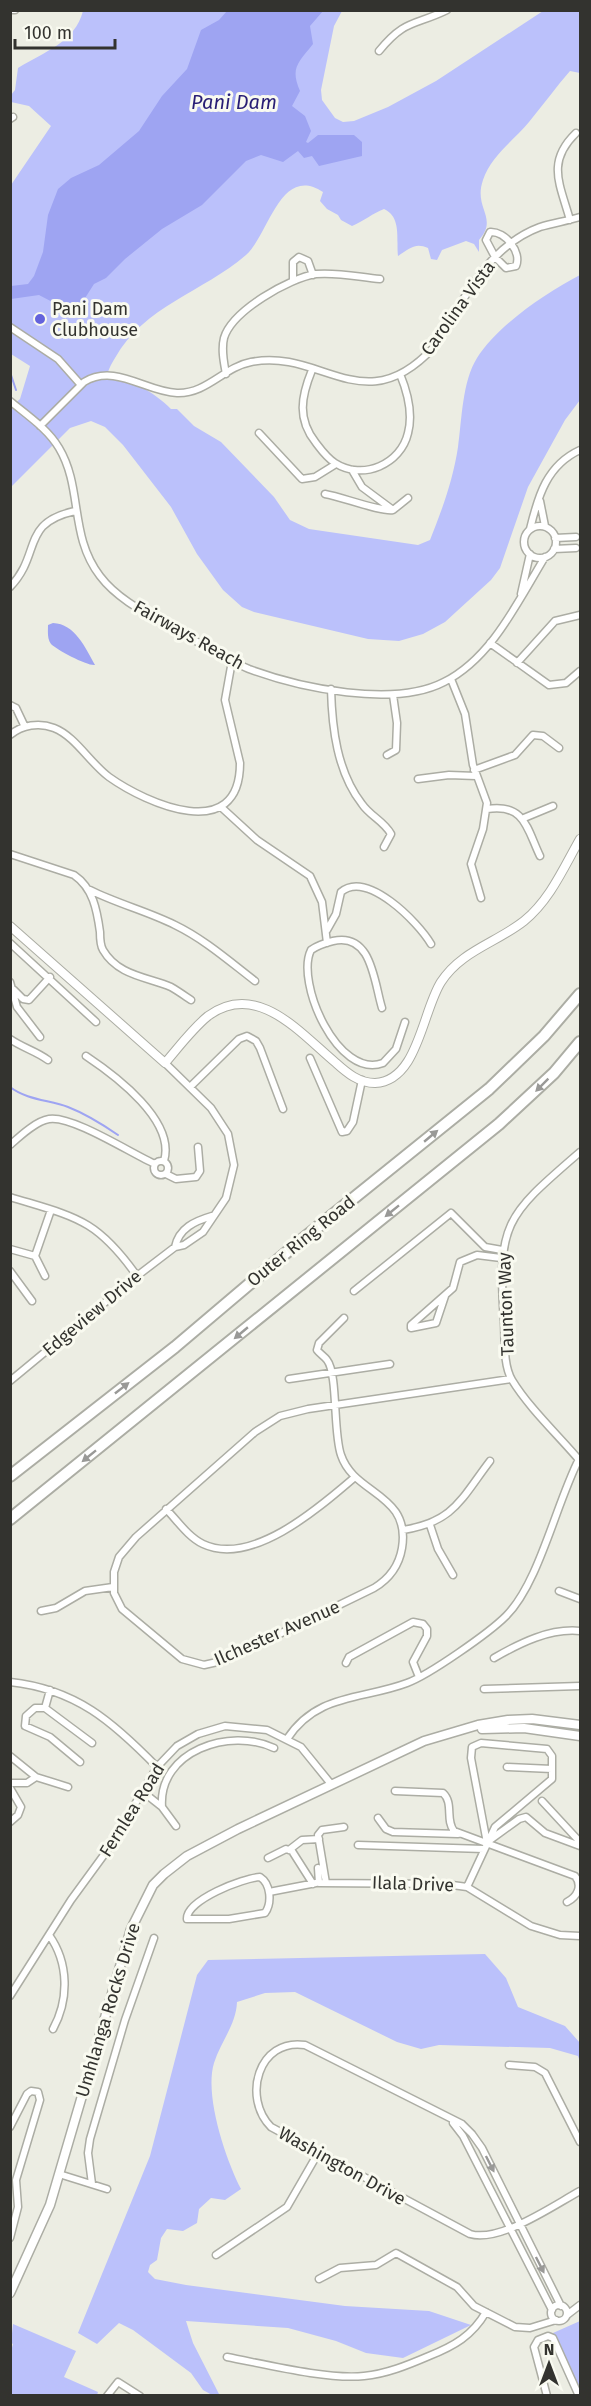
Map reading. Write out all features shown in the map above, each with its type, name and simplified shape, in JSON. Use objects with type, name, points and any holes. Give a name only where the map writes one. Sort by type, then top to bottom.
[{"type":"highway","name":"Outer Ring Road","points":[[10,1476],[175,1347],[293,1247],[489,1089],[544,1036],[580,994]]},
{"type":"highway","name":"Outer Ring Road","points":[[10,1519],[490,1131],[547,1080],[580,1042]]},
{"type":"main road","name":"Umhlanga Rocks Drive","points":[[10,2293],[50,2205],[131,1929],[153,1885],[187,1856],[408,1746],[460,1730],[512,1720],[580,1725]]},
{"type":"main road","name":"Umhlanga Rocks Drive","points":[[460,1730],[524,1728],[580,1736]]},
{"type":"street","points":[[379,51],[405,25],[447,10]]},
{"type":"street","points":[[570,220],[558,173],[557,159],[562,147],[576,133]]},
{"type":"street","name":"Carolina Vista","points":[[40,426],[81,385],[94,377],[120,377],[162,391],[183,393],[196,391],[249,362],[273,360],[362,381],[375,381],[400,374],[424,357],[434,346],[482,271],[495,256],[510,243],[540,227],[580,217]]},
{"type":"street","points":[[497,232],[510,243],[518,255],[516,266],[506,268],[495,256],[486,240],[488,233],[497,232]]},
{"type":"street","points":[[293,281],[292,266],[297,258],[308,261],[313,275]]},
{"type":"street","points":[[226,374],[222,349],[229,327],[252,307],[293,281],[328,273],[380,279]]},
{"type":"street","points":[[10,327],[58,359],[81,385]]},
{"type":"street","points":[[312,370],[302,401],[304,426],[325,455],[336,464],[352,470],[381,467],[397,455],[406,441],[410,417],[400,374]]},
{"type":"street","name":"Fairways Reach","points":[[10,401],[51,436],[65,460],[85,552],[101,579],[138,609],[232,661],[288,680],[331,689],[393,695],[418,692],[451,679],[467,668],[490,643],[544,557],[554,549]]},
{"type":"street","points":[[259,433],[302,479],[315,477],[336,464]]},
{"type":"street","name":"Fairways Reach","points":[[520,597],[530,555],[524,542],[539,497],[552,471],[564,459],[580,450]]},
{"type":"street","points":[[352,470],[362,487],[393,510]]},
{"type":"street","points":[[326,494],[361,502],[378,509],[393,510],[408,498]]},
{"type":"street","points":[[539,497],[545,526],[555,538],[554,549],[576,548]]},
{"type":"street","points":[[10,587],[24,569],[41,526],[57,514],[75,511]]},
{"type":"street","points":[[530,529],[545,526]]},
{"type":"street","points":[[555,538],[576,537]]},
{"type":"street","points":[[530,555],[544,557]]},
{"type":"street","points":[[517,663],[555,621],[580,615]]},
{"type":"street","points":[[490,643],[549,685],[566,683],[580,671]]},
{"type":"street","points":[[10,735],[25,727],[46,726],[59,730],[109,777],[177,810],[198,813],[221,807],[233,791],[240,774],[240,763],[225,700],[232,661]]},
{"type":"street","points":[[451,679],[465,714],[475,773],[487,808],[471,864],[481,898]]},
{"type":"street","points":[[331,689],[332,726],[339,755],[360,802],[391,834],[384,847]]},
{"type":"street","points":[[387,754],[396,750],[398,734],[393,695]]},
{"type":"street","points":[[10,705],[16,708],[25,727]]},
{"type":"street","points":[[418,779],[475,773],[508,758],[533,735],[543,736],[559,747]]},
{"type":"street","points":[[524,818],[553,806]]},
{"type":"street","points":[[221,807],[257,840],[310,876],[322,902],[327,943]]},
{"type":"street","points":[[487,808],[509,809],[524,818],[540,856]]},
{"type":"street","points":[[10,926],[165,1063],[208,1017],[233,1005],[252,1004],[277,1013],[350,1075],[375,1083],[387,1081],[402,1071],[408,1062],[434,995],[450,970],[465,956],[524,921],[539,907],[580,839]]},
{"type":"street","points":[[10,854],[74,874],[89,890],[115,903],[150,913],[178,926],[255,981]]},
{"type":"street","points":[[326,930],[336,914],[341,892],[350,886],[359,886],[385,897],[420,929],[431,944]]},
{"type":"street","points":[[89,890],[104,953],[125,971],[142,980],[172,988],[191,1000]]},
{"type":"street","points":[[382,1008],[368,955],[363,948],[352,941],[339,940],[312,950],[306,969],[324,1027],[335,1044],[361,1063],[379,1065],[396,1049],[405,1022]]},
{"type":"street","points":[[10,943],[50,977],[96,1022]]},
{"type":"street","points":[[10,982],[23,999],[28,1000],[50,977]]},
{"type":"street","points":[[14,990],[16,1007],[40,1036]]},
{"type":"street","points":[[191,1086],[239,1039],[247,1036],[256,1041],[261,1048],[283,1109]]},
{"type":"street","points":[[10,1039],[48,1060]]},
{"type":"street","points":[[86,1056],[134,1094],[157,1121],[165,1140],[164,1161],[169,1167],[166,1174]]},
{"type":"street","points":[[310,1058],[342,1132],[347,1131],[353,1122],[362,1080]]},
{"type":"street","name":"Edgeview Drive","points":[[10,1381],[137,1276],[175,1247],[184,1245],[203,1232],[226,1198],[232,1182],[233,1149],[221,1120],[191,1086],[165,1063]]},
{"type":"street","points":[[10,1145],[44,1120],[56,1119],[97,1135],[155,1164],[164,1161]]},
{"type":"street","points":[[155,1164],[156,1174],[166,1174],[176,1179],[199,1174],[198,1147]]},
{"type":"street","name":"Taunton Way","points":[[580,1152],[532,1194],[520,1208],[509,1227],[501,1258],[507,1359],[511,1379],[580,1460]]},
{"type":"street","points":[[10,1197],[84,1221],[97,1229],[137,1276]]},
{"type":"street","points":[[45,1276],[35,1256],[51,1210]]},
{"type":"street","points":[[354,1291],[451,1213],[458,1217],[483,1245],[502,1250]]},
{"type":"street","name":"Edgeview Drive","points":[[175,1247],[177,1235],[196,1221],[212,1216]]},
{"type":"street","points":[[10,1249],[35,1256]]},
{"type":"street","points":[[445,1296],[436,1323],[411,1327],[456,1284],[460,1262],[477,1255],[501,1258]]},
{"type":"street","points":[[10,1271],[32,1301]]},
{"type":"street","points":[[344,1318],[317,1348],[328,1361],[331,1373],[341,1455],[355,1477],[391,1504],[403,1530],[430,1525],[451,1511],[490,1461]]},
{"type":"street","points":[[289,1379],[390,1364]]},
{"type":"street","points":[[41,1611],[56,1608],[85,1591],[113,1587],[115,1566],[123,1550],[166,1509],[270,1421],[293,1412],[511,1379]]},
{"type":"street","points":[[287,1739],[294,1729],[321,1706],[400,1685],[419,1677],[494,1626],[517,1603],[529,1580],[580,1460]]},
{"type":"street","points":[[166,1509],[199,1542],[219,1549],[236,1549],[257,1542],[308,1517],[355,1477]]},
{"type":"street","points":[[430,1525],[438,1549],[453,1575]]},
{"type":"street","name":"Ilchester Avenue","points":[[113,1587],[125,1613],[177,1656],[195,1664],[216,1664],[381,1584],[394,1570],[400,1559],[403,1530]]},
{"type":"street","points":[[559,1591],[580,1599]]},
{"type":"street","points":[[346,1663],[349,1657],[413,1622],[418,1622],[427,1629],[427,1636],[413,1662],[419,1677]]},
{"type":"street","points":[[494,1658],[534,1638],[580,1631]]},
{"type":"street","points":[[10,1682],[50,1690],[87,1706],[110,1721],[157,1767]]},
{"type":"street","points":[[484,1689],[580,1686]]},
{"type":"street","points":[[45,1708],[50,1690]]},
{"type":"street","points":[[80,1762],[50,1737],[25,1726],[24,1720],[29,1711],[38,1707],[45,1708],[92,1743]]},
{"type":"street","name":"Fernlea Road","points":[[10,1996],[71,1900],[110,1848],[157,1767],[177,1746],[198,1734],[217,1728],[251,1727],[287,1739],[308,1754],[331,1784]]},
{"type":"street","points":[[162,1807],[162,1787],[166,1777],[181,1760],[198,1750],[237,1740],[252,1740],[274,1748]]},
{"type":"street","points":[[467,1887],[495,1827],[550,1781],[552,1756],[544,1748],[480,1743],[472,1747],[471,1758],[485,1846]]},
{"type":"street","points":[[10,1756],[36,1777],[68,1787]]},
{"type":"street","points":[[507,1767],[552,1769]]},
{"type":"street","points":[[10,1783],[27,1783],[36,1777]]},
{"type":"street","points":[[10,1788],[21,1807],[18,1815],[10,1822]]},
{"type":"street","points":[[395,1791],[446,1794],[450,1826],[458,1834],[485,1846],[575,1876],[579,1881],[579,1889],[575,1896],[567,1902]]},
{"type":"street","points":[[143,1792],[162,1807],[176,1826]]},
{"type":"street","points":[[542,1801],[580,1844]]},
{"type":"street","points":[[358,1845],[485,1846],[524,1817],[545,1833],[580,1844]]},
{"type":"street","points":[[378,1818],[386,1829],[393,1832],[458,1834]]},
{"type":"street","points":[[320,1883],[319,1839],[322,1830],[344,1827]]},
{"type":"street","points":[[268,1858],[289,1850],[302,1840],[319,1839]]},
{"type":"street","points":[[289,1850],[320,1883]]},
{"type":"street","points":[[318,1868],[320,1883]]},
{"type":"street","points":[[254,1878],[265,1881],[269,1892],[268,1910],[261,1915],[192,1921],[186,1918],[190,1907],[207,1897],[254,1878]]},
{"type":"street","name":"Ilala Drive","points":[[269,1892],[320,1883],[445,1884],[467,1887],[531,1926],[560,1935],[580,1936]]},
{"type":"street","points":[[50,1935],[57,1950],[66,1992],[63,2008],[53,2029]]},
{"type":"street","points":[[92,2184],[88,2147],[125,2020],[154,1938]]},
{"type":"street","name":"Washington Drive","points":[[564,2310],[520,2223],[479,2143],[463,2126],[313,2048],[297,2044],[279,2047],[269,2056],[256,2081],[255,2096],[261,2114],[271,2127],[317,2155],[470,2234],[489,2236],[509,2229],[520,2223],[580,2191]]},
{"type":"street","points":[[508,2065],[535,2067],[545,2073],[580,2142]]},
{"type":"street","points":[[10,2127],[27,2094],[32,2091],[38,2092],[40,2100],[16,2180],[18,2207],[10,2238]]},
{"type":"street","name":"Washington Drive","points":[[453,2122],[470,2148],[553,2315]]},
{"type":"street","points":[[216,2255],[287,2206],[317,2155]]},
{"type":"street","points":[[59,2174],[107,2189]]},
{"type":"street","points":[[319,2279],[340,2268],[376,2265],[396,2253],[457,2287],[474,2306],[520,2328],[543,2324],[553,2315],[579,2306]]},
{"type":"street","points":[[553,2315],[562,2320],[564,2310]]},
{"type":"street","points":[[227,2357],[333,2375],[370,2376],[413,2363],[453,2346],[470,2334],[486,2313]]},
{"type":"street","points":[[547,2396],[534,2347],[538,2340],[550,2336],[553,2338],[579,2396]]},
{"type":"street","points":[[107,2396],[118,2382],[140,2396]]},
{"type":"shaded area","points":[[83,11],[342,11],[334,26],[321,90],[322,100],[335,118],[343,122],[354,121],[388,107],[436,81],[543,11],[580,11],[580,73],[570,71],[529,122],[491,163],[483,180],[481,198],[487,225],[479,240],[479,252],[474,244],[466,241],[442,250],[437,260],[431,259],[428,248],[423,246],[412,247],[398,256],[396,223],[390,213],[384,209],[352,226],[341,220],[320,201],[323,192],[308,186],[296,187],[286,194],[277,206],[246,255],[158,312],[142,325],[127,340],[108,373],[107,379],[125,381],[150,392],[171,409],[177,409],[194,426],[221,442],[274,497],[290,520],[309,529],[418,545],[430,540],[447,495],[456,459],[465,390],[477,358],[497,334],[524,310],[580,275],[580,400],[565,420],[528,487],[500,568],[491,580],[445,622],[423,634],[399,641],[368,639],[254,612],[242,607],[223,590],[197,554],[171,507],[123,445],[105,427],[91,421],[70,428],[11,487],[11,407],[20,399],[30,366],[11,354],[11,185],[51,126],[29,106],[11,102],[11,95],[15,90],[18,68],[66,38],[79,22]]},
{"type":"shaded area","points":[[485,1954],[506,1978],[518,2007],[565,2026],[580,2043],[580,2062],[578,2056],[550,2048],[439,2045],[421,2049],[397,2042],[295,1992],[265,1993],[237,2002],[231,2026],[214,2063],[212,2093],[223,2145],[241,2189],[225,2200],[211,2198],[199,2209],[197,2223],[183,2231],[167,2229],[161,2238],[157,2260],[150,2265],[148,2272],[155,2279],[186,2285],[345,2306],[429,2311],[471,2325],[403,2358],[366,2353],[336,2341],[288,2328],[186,2321],[193,2343],[220,2396],[203,2390],[191,2373],[133,2330],[119,2323],[97,2344],[78,2333],[150,2156],[197,1975],[208,1960]]},
{"type":"shaded area","points":[[580,2321],[580,2392],[553,2333]]},
{"type":"shaded area","points":[[13,2324],[76,2351],[64,2377],[98,2392],[97,2395],[11,2395]]},
{"type":"water","name":"Pani Dam","points":[[227,11],[323,11],[310,26],[313,44],[297,66],[296,77],[300,91],[292,106],[305,116],[311,131],[306,142],[308,143],[318,135],[354,135],[362,142],[362,156],[319,166],[312,156],[304,158],[298,151],[283,162],[261,155],[246,161],[202,205],[162,229],[106,278],[94,284],[80,306],[62,307],[39,295],[11,299],[11,286],[28,284],[34,276],[43,252],[48,215],[58,189],[71,178],[99,165],[139,131],[162,96],[187,69],[201,30],[219,20]]},
{"type":"water","points":[[61,624],[73,632],[95,665],[72,657],[51,644],[48,637],[48,625]]},
{"type":"waterway","points":[[10,372],[16,390]]},
{"type":"waterway","points":[[10,1087],[31,1097],[75,1110],[118,1135]]},
{"type":"place","name":"Pani Dam Clubhouse","points":[[40,319]]}]
